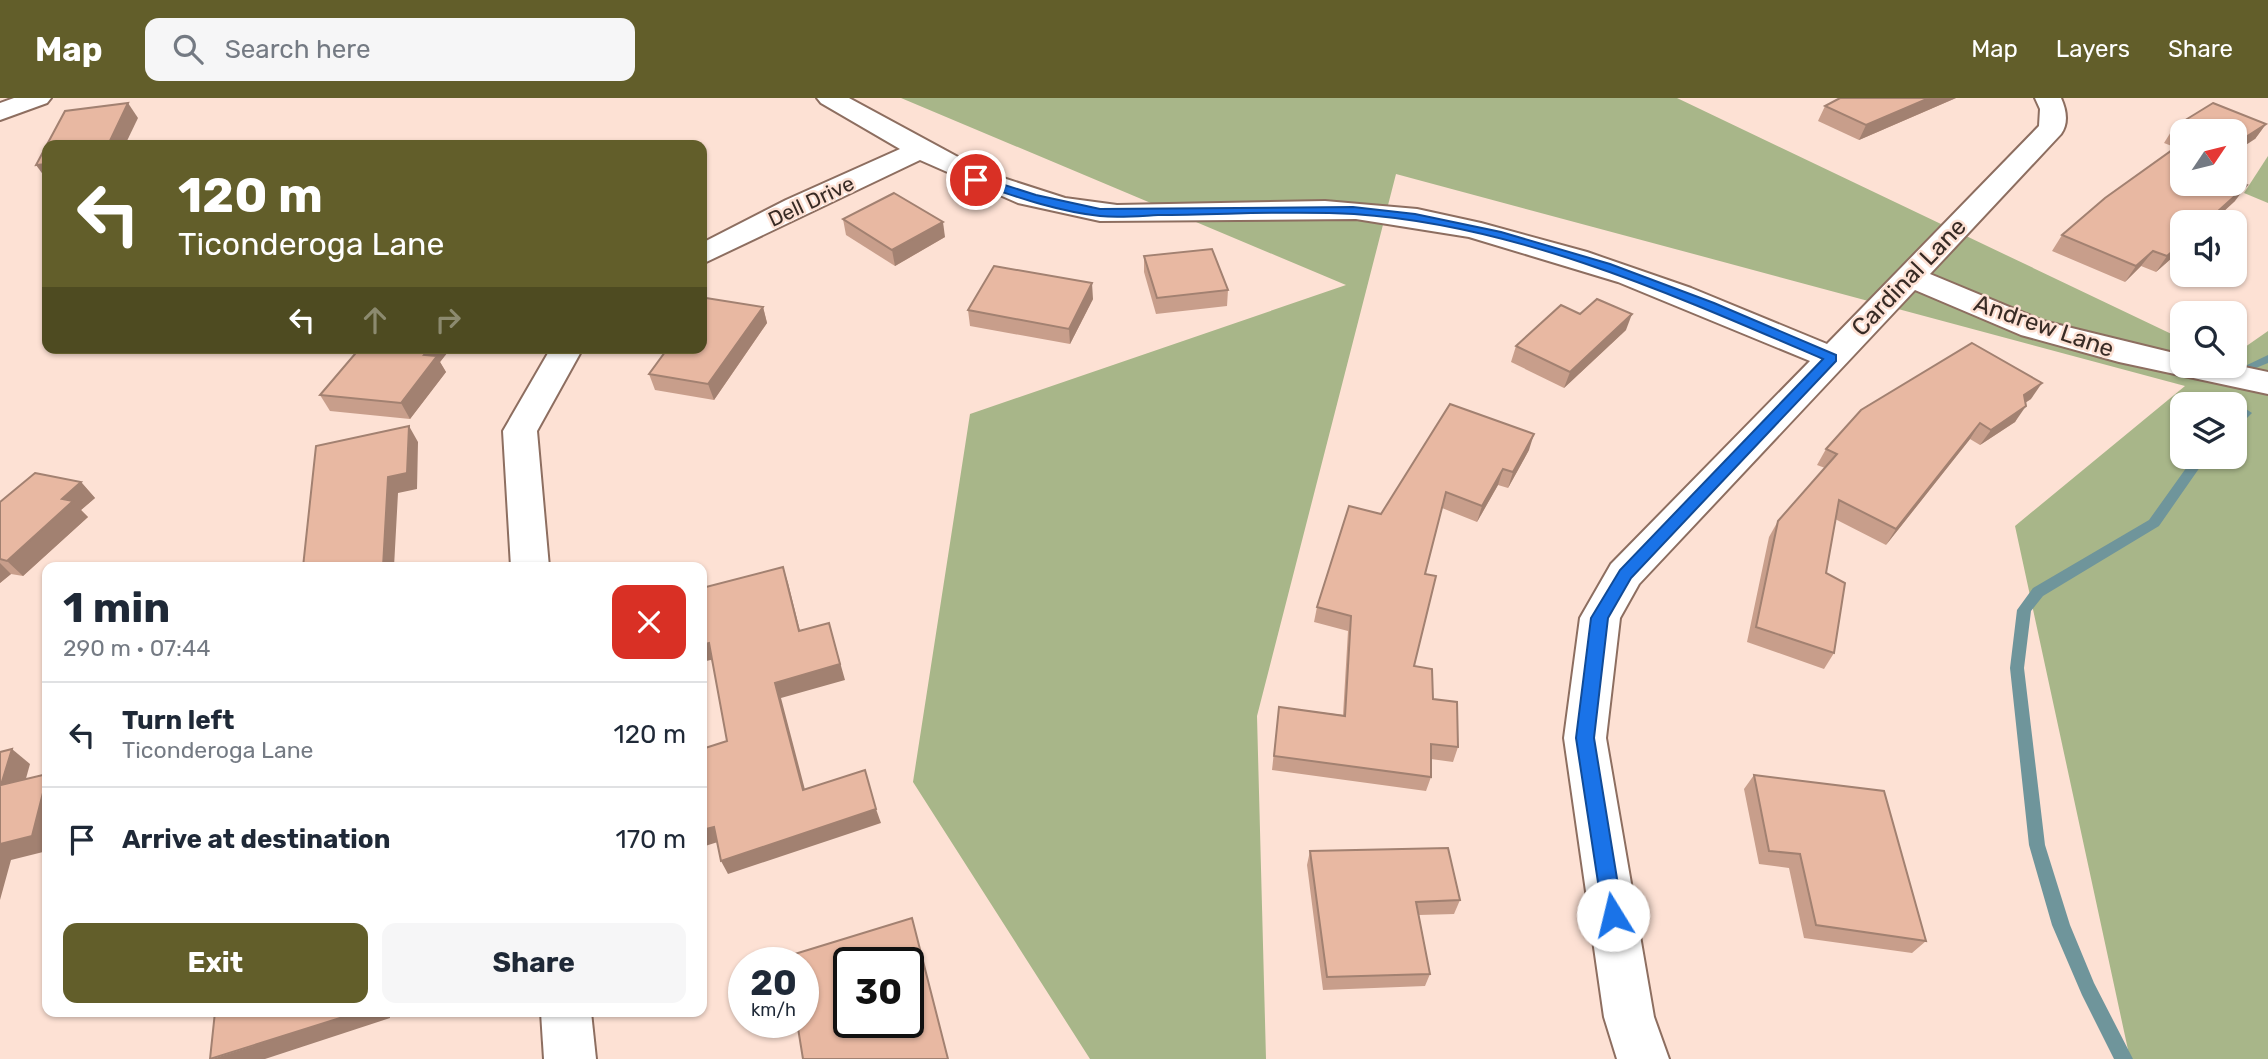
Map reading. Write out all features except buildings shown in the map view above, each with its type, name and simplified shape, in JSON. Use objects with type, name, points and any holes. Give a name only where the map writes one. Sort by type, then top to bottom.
[{"type":"street","points":[[0,112],[38,98]]},
{"type":"street","points":[[830,98],[976,180],[1033,198],[1100,212],[1353,210],[1415,218],[1497,235],[1605,267],[1709,306],[1832,358]]},
{"type":"street","name":"Cardinal Lane","points":[[1643,1059],[1629,1017],[1585,738],[1600,618],[1625,574],[2052,128],[2053,109],[2048,98]]},
{"type":"street","name":"Dell Drive","points":[[707,252],[796,206],[922,149]]},
{"type":"street","name":"Andrew Lane","points":[[1909,276],[2032,328],[2119,352],[2170,362]]},
{"type":"street","points":[[530,562],[520,431],[564,354]]},
{"type":"street","name":"Andrew Lane","points":[[2245,378],[2268,383]]},
{"type":"street","points":[[566,1017],[570,1059]]},
{"type":"green space","points":[[901,98],[1677,98],[2170,333],[2170,378],[2247,378],[2247,346],[2268,331],[2268,1059],[2130,1059],[2015,526],[2170,398],[2170,469],[2247,469],[2247,392],[2178,392],[2185,386],[1396,174],[1257,716],[1266,1059],[1090,1059],[913,782],[970,414],[1346,285]]},
{"type":"green space","points":[[2268,156],[2268,203],[2247,194],[2247,188]]},
{"type":"waterway","points":[[2251,366],[2268,359]]},
{"type":"waterway","points":[[2124,1059],[2088,989],[2061,925],[2037,845],[2017,668],[2024,610],[2038,592],[2154,523],[2192,469]]},
{"type":"route","points":[[976,180],[1033,198],[1100,212],[1353,210],[1415,218],[1497,235],[1605,267],[1709,306],[1832,358],[1625,574],[1600,618],[1585,738],[1613,915]]}]
